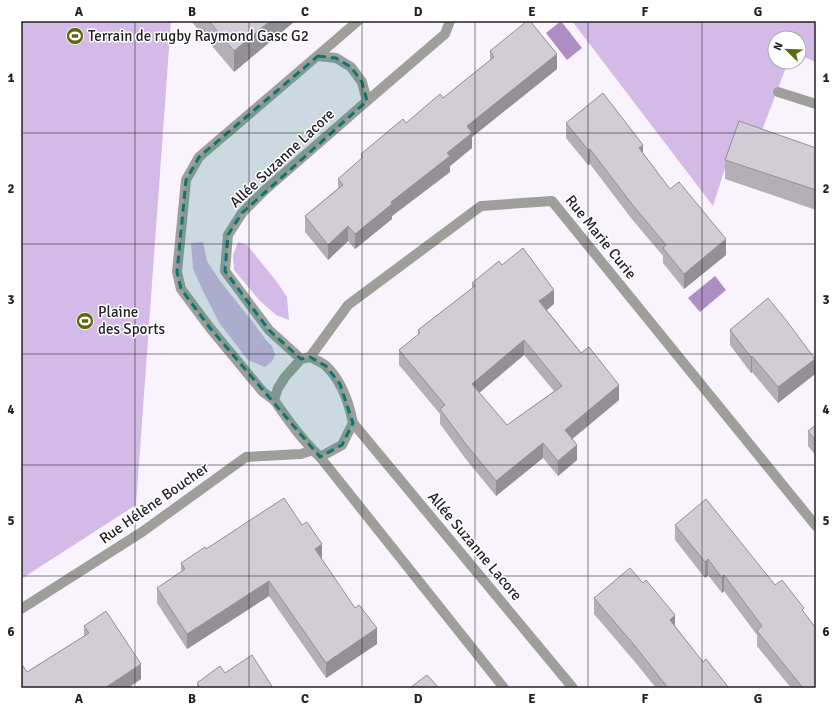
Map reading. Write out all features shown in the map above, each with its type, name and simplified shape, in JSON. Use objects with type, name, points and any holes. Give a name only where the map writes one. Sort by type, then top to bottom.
[{"type":"street","points":[[358,21],[199,157],[186,180],[177,272],[181,290],[210,328],[263,392],[274,400],[504,688]]},
{"type":"street","name":"Allée Suzanne Lacore","points":[[305,358],[269,330],[225,271],[228,235],[246,208],[445,34],[450,21]]},
{"type":"street","points":[[318,56],[336,58],[351,67],[362,82],[367,101]]},
{"type":"street","points":[[778,92],[816,104]]},
{"type":"street","name":"Rue Marie Curie","points":[[305,358],[348,305],[480,206],[552,200],[816,526]]},
{"type":"street","points":[[274,400],[278,388],[285,377],[305,358],[326,366],[340,384],[349,405],[353,423],[342,444],[316,454]]},
{"type":"street","name":"Allée Suzanne Lacore","points":[[353,423],[573,688]]},
{"type":"street","name":"Rue Hélène Boucher","points":[[21,609],[142,532],[246,457],[316,454]]},
{"type":"highlighted area","points":[[318,56],[336,58],[351,67],[362,82],[367,101],[242,213],[228,235],[225,271],[269,330],[301,359],[310,357],[326,366],[340,384],[353,423],[342,445],[320,457],[210,328],[181,289],[177,272],[186,180],[199,157]]},
{"type":"shaded area","name":"Plaine des Sports","points":[[21,21],[171,21],[136,505],[21,579]]},
{"type":"shaded area","points":[[561,21],[582,48],[567,60],[546,33]]},
{"type":"shaded area","points":[[572,21],[816,21],[816,62],[807,58],[807,30],[767,30],[767,70],[785,70],[763,128],[735,137],[713,206]]},
{"type":"shaded area","points":[[203,242],[207,261],[220,281],[272,346],[275,355],[272,361],[265,367],[248,360],[220,324],[203,291],[193,269],[191,243]]},
{"type":"shaded area","points":[[238,242],[247,245],[277,282],[287,297],[289,320],[276,315],[260,301],[234,270],[233,255]]},
{"type":"shaded area","points":[[715,276],[726,290],[700,312],[688,298]]},
{"type":"building","points":[[209,21],[270,21],[234,51]]},
{"type":"building","points":[[527,21],[530,21],[557,54],[467,126],[472,133],[447,153],[450,156],[391,202],[392,204],[355,234],[348,226],[328,245],[305,216],[343,185],[338,179],[363,157],[361,154],[403,119],[406,123],[440,94],[443,98],[494,57],[490,51]]},
{"type":"building","points":[[603,93],[643,145],[639,148],[670,189],[679,182],[726,239],[684,274],[663,248],[666,245],[631,203],[590,149],[588,150],[566,123]]},
{"type":"building","points":[[739,121],[816,148],[816,190],[725,160]]},
{"type":"building","points":[[523,248],[554,290],[539,301],[581,353],[589,347],[619,385],[565,430],[577,445],[558,461],[543,443],[496,481],[440,409],[445,405],[399,350],[420,333],[418,330],[475,286],[472,283],[499,261],[502,265]],"holes":[[[524,340],[562,386],[507,425],[472,384]]]},
{"type":"building","points":[[768,298],[815,359],[778,387],[752,356],[751,357],[730,330]]},
{"type":"building","points":[[816,425],[816,441],[808,431]]},
{"type":"building","points":[[284,498],[302,525],[307,522],[322,544],[315,549],[355,608],[359,605],[377,628],[326,663],[269,581],[187,634],[157,588],[185,569],[181,563],[205,547],[206,549]]},
{"type":"building","points":[[706,499],[775,585],[782,580],[804,608],[802,610],[816,628],[816,688],[803,688],[757,631],[762,626],[724,575],[722,578],[708,559],[705,562],[675,525]]},
{"type":"building","points":[[630,568],[643,583],[646,580],[675,615],[670,620],[703,662],[706,659],[729,688],[668,688],[594,598]]},
{"type":"building","points":[[106,611],[141,664],[105,688],[21,688],[21,667],[23,666],[27,672],[89,633],[84,626]]},
{"type":"building","points":[[252,655],[273,688],[200,688],[197,683],[220,666],[225,673]]},
{"type":"building","points":[[427,675],[439,688],[410,688]]},
{"type":"place","name":"Terrain de rugby Raymond Gasc G2","points":[[75,36]]},
{"type":"place","name":"Plaine des Sports","points":[[85,321]]}]
